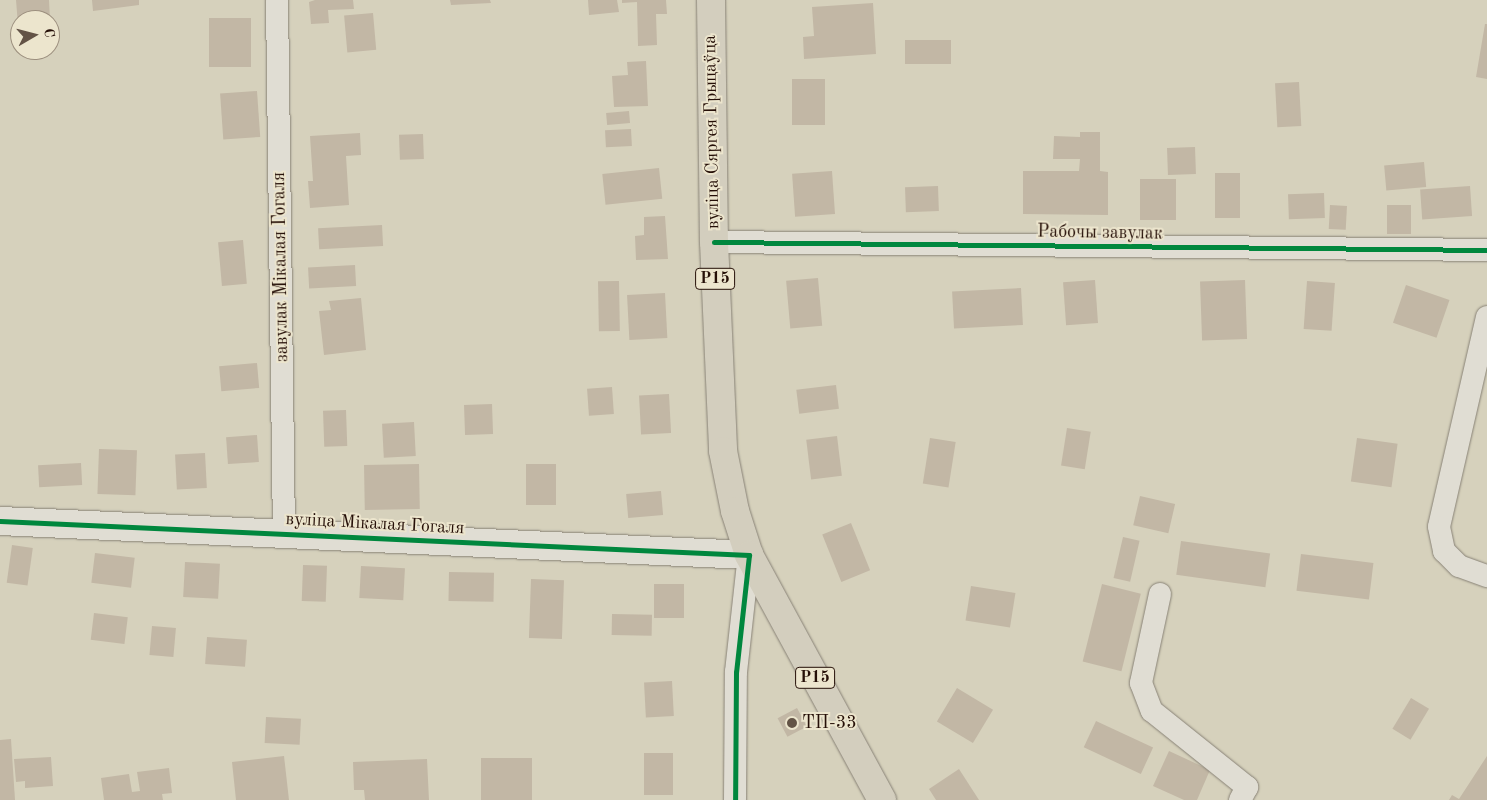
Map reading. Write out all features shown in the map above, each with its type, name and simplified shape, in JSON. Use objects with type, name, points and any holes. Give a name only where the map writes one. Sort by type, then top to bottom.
[{"type":"main road","name":"вуліца Сяргея Грыцаўца","points":[[711,0],[714,242],[723,451],[735,511],[749,555]]},
{"type":"main road","name":"Р15","points":[[749,555],[882,800]]},
{"type":"street","name":"завулак Мікалая Гогаля","points":[[277,0],[284,534]]},
{"type":"street","name":"Рабочы завулак","points":[[714,242],[1487,250]]},
{"type":"street","points":[[1487,317],[1439,527],[1444,551],[1459,566],[1487,576]]},
{"type":"street","name":"вуліца Мікалая Гогаля","points":[[0,521],[749,555]]},
{"type":"street","name":"вуліца Сяргея Грыцаўца","points":[[735,800],[736,672],[749,555]]},
{"type":"street","points":[[1160,594],[1141,683],[1152,711],[1246,787],[1240,800]]},
{"type":"building","points":[[16,0],[49,0],[50,10],[17,10]]},
{"type":"building","points":[[92,0],[139,0],[139,5],[93,11]]},
{"type":"building","points":[[315,0],[353,0],[354,9],[328,10],[329,23],[311,24],[309,2]]},
{"type":"building","points":[[450,0],[490,0],[491,3],[451,5]]},
{"type":"building","points":[[588,0],[617,0],[619,12],[589,15]]},
{"type":"building","points":[[622,0],[666,0],[667,14],[656,14],[657,45],[638,46],[637,2],[622,3]]},
{"type":"building","points":[[873,3],[876,54],[804,59],[803,37],[814,36],[812,7]]},
{"type":"building","points":[[373,13],[376,50],[347,52],[344,16]]},
{"type":"building","points":[[209,18],[251,18],[251,67],[209,67]]},
{"type":"building","points":[[1485,24],[1487,24],[1487,79],[1476,77]]},
{"type":"building","points":[[905,40],[951,40],[951,64],[905,64]]},
{"type":"building","points":[[646,61],[648,106],[614,107],[612,76],[628,75],[627,62]]},
{"type":"building","points":[[792,79],[825,79],[825,125],[792,125]]},
{"type":"building","points":[[1299,82],[1301,126],[1277,127],[1275,83]]},
{"type":"building","points":[[257,91],[260,137],[223,139],[220,94]]},
{"type":"building","points":[[629,111],[630,123],[607,125],[606,113]]},
{"type":"building","points":[[631,129],[632,146],[606,147],[605,130]]},
{"type":"building","points":[[1080,132],[1100,132],[1100,171],[1108,172],[1108,215],[1023,214],[1023,171],[1079,171],[1080,159],[1053,159],[1054,136],[1080,137]]},
{"type":"building","points":[[360,133],[361,155],[346,156],[349,205],[310,208],[308,181],[313,181],[310,136]]},
{"type":"building","points":[[423,134],[424,159],[400,160],[399,135]]},
{"type":"building","points":[[1195,147],[1196,174],[1168,175],[1167,148]]},
{"type":"building","points":[[1424,162],[1426,187],[1386,190],[1384,165]]},
{"type":"building","points":[[659,168],[662,199],[606,205],[602,174]]},
{"type":"building","points":[[832,171],[835,214],[795,217],[792,174]]},
{"type":"building","points":[[1215,173],[1240,173],[1240,218],[1215,218]]},
{"type":"building","points":[[1140,179],[1176,179],[1176,220],[1140,220]]},
{"type":"building","points":[[938,186],[939,211],[906,212],[905,187]]},
{"type":"building","points":[[1470,186],[1472,216],[1422,219],[1420,189]]},
{"type":"building","points":[[1324,193],[1325,218],[1289,219],[1288,194]]},
{"type":"building","points":[[1330,205],[1347,206],[1346,230],[1329,229]]},
{"type":"building","points":[[1387,205],[1411,205],[1411,234],[1387,234]]},
{"type":"building","points":[[665,216],[668,259],[636,260],[635,236],[644,235],[644,217]]},
{"type":"building","points":[[382,225],[383,246],[319,249],[318,228]]},
{"type":"building","points":[[243,240],[247,284],[222,286],[218,242]]},
{"type":"building","points":[[355,265],[356,286],[309,288],[308,267]]},
{"type":"building","points":[[818,278],[822,326],[790,329],[786,281]]},
{"type":"building","points":[[1095,280],[1098,323],[1066,325],[1063,282]]},
{"type":"building","points":[[1245,280],[1247,339],[1202,341],[1200,282]]},
{"type":"building","points":[[598,281],[619,281],[620,331],[599,331]]},
{"type":"building","points":[[1307,281],[1335,283],[1332,331],[1304,329]]},
{"type":"building","points":[[1406,285],[1449,300],[1436,338],[1393,323]]},
{"type":"building","points":[[1021,288],[1023,325],[954,329],[952,292]]},
{"type":"building","points":[[665,293],[667,338],[629,340],[627,295]]},
{"type":"building","points":[[361,298],[366,350],[324,355],[319,311],[331,310],[329,301]]},
{"type":"building","points":[[257,363],[259,388],[221,391],[219,366]]},
{"type":"building","points":[[836,385],[839,409],[799,414],[796,390]]},
{"type":"building","points":[[612,387],[614,414],[589,416],[587,389]]},
{"type":"building","points":[[669,394],[671,433],[641,435],[639,396]]},
{"type":"building","points":[[492,404],[493,434],[465,435],[464,405]]},
{"type":"building","points":[[346,410],[347,446],[324,447],[323,411]]},
{"type":"building","points":[[414,422],[416,456],[384,458],[382,424]]},
{"type":"building","points":[[1067,428],[1091,432],[1085,469],[1061,466]]},
{"type":"building","points":[[257,435],[259,462],[228,464],[226,437]]},
{"type":"building","points":[[837,436],[842,476],[811,479],[806,440]]},
{"type":"building","points":[[930,438],[956,442],[948,488],[923,483]]},
{"type":"building","points":[[1357,438],[1398,444],[1391,487],[1351,482]]},
{"type":"building","points":[[99,449],[137,450],[135,495],[97,494]]},
{"type":"building","points":[[205,453],[207,488],[177,490],[175,455]]},
{"type":"building","points":[[81,463],[82,485],[39,487],[38,465]]},
{"type":"building","points":[[419,464],[420,509],[365,510],[364,465]]},
{"type":"building","points":[[526,464],[556,464],[556,505],[526,505]]},
{"type":"building","points":[[661,491],[663,515],[628,518],[626,494]]},
{"type":"building","points":[[1140,496],[1175,504],[1168,533],[1133,525]]},
{"type":"building","points":[[851,523],[870,570],[841,582],[822,535]]},
{"type":"building","points":[[1123,537],[1140,541],[1130,582],[1114,578]]},
{"type":"building","points":[[1181,541],[1270,554],[1265,587],[1176,575]]},
{"type":"building","points":[[12,545],[33,548],[28,586],[7,583]]},
{"type":"building","points":[[95,553],[135,558],[131,588],[91,583]]},
{"type":"building","points":[[1301,554],[1373,563],[1369,600],[1296,591]]},
{"type":"building","points":[[185,562],[220,564],[218,599],[183,597]]},
{"type":"building","points":[[303,565],[327,566],[326,602],[302,601]]},
{"type":"building","points":[[361,566],[405,568],[403,600],[359,598]]},
{"type":"building","points":[[449,572],[494,573],[493,602],[448,601]]},
{"type":"building","points":[[531,579],[564,580],[562,639],[529,638]]},
{"type":"building","points":[[654,584],[684,584],[684,618],[654,618]]},
{"type":"building","points":[[1102,584],[1141,594],[1121,671],[1083,662]]},
{"type":"building","points":[[971,586],[1015,593],[1010,628],[966,621]]},
{"type":"building","points":[[94,613],[128,617],[124,644],[91,640]]},
{"type":"building","points":[[612,614],[652,615],[652,636],[612,635]]},
{"type":"building","points":[[152,626],[176,628],[173,657],[149,655]]},
{"type":"building","points":[[207,637],[247,640],[245,667],[205,664]]},
{"type":"building","points":[[672,681],[674,716],[646,717],[644,682]]},
{"type":"building","points":[[957,688],[993,710],[973,743],[937,721]]},
{"type":"building","points":[[1411,698],[1429,709],[1410,740],[1392,729]]},
{"type":"building","name":"ТП-33","points":[[797,708],[807,727],[787,737],[778,718]]},
{"type":"building","points":[[266,717],[301,719],[300,745],[265,743]]},
{"type":"building","points":[[1096,721],[1153,748],[1141,774],[1084,747]]},
{"type":"building","points":[[11,739],[15,800],[0,800],[0,740]]},
{"type":"building","points":[[1169,751],[1210,770],[1197,800],[1184,800],[1153,786]]},
{"type":"building","points":[[644,753],[673,753],[673,795],[644,795]]},
{"type":"building","points":[[284,756],[289,800],[236,800],[232,762]]},
{"type":"building","points":[[1487,756],[1487,800],[1449,800],[1452,795],[1459,799]]},
{"type":"building","points":[[51,757],[53,786],[25,788],[25,781],[16,782],[14,759]]},
{"type":"building","points":[[481,758],[532,758],[532,800],[481,800]]},
{"type":"building","points":[[427,759],[429,800],[365,800],[364,790],[354,790],[353,762]]},
{"type":"building","points":[[169,768],[172,793],[162,794],[163,800],[104,800],[101,778],[129,774],[132,792],[140,791],[137,772]]},
{"type":"building","points":[[959,769],[979,800],[936,800],[929,789]]},
{"type":"cycle path","points":[[714,242],[1487,250]]},
{"type":"cycle path","points":[[0,521],[749,555],[736,672],[735,800]]},
{"type":"place","name":"ТП-33","points":[[792,723]]}]
